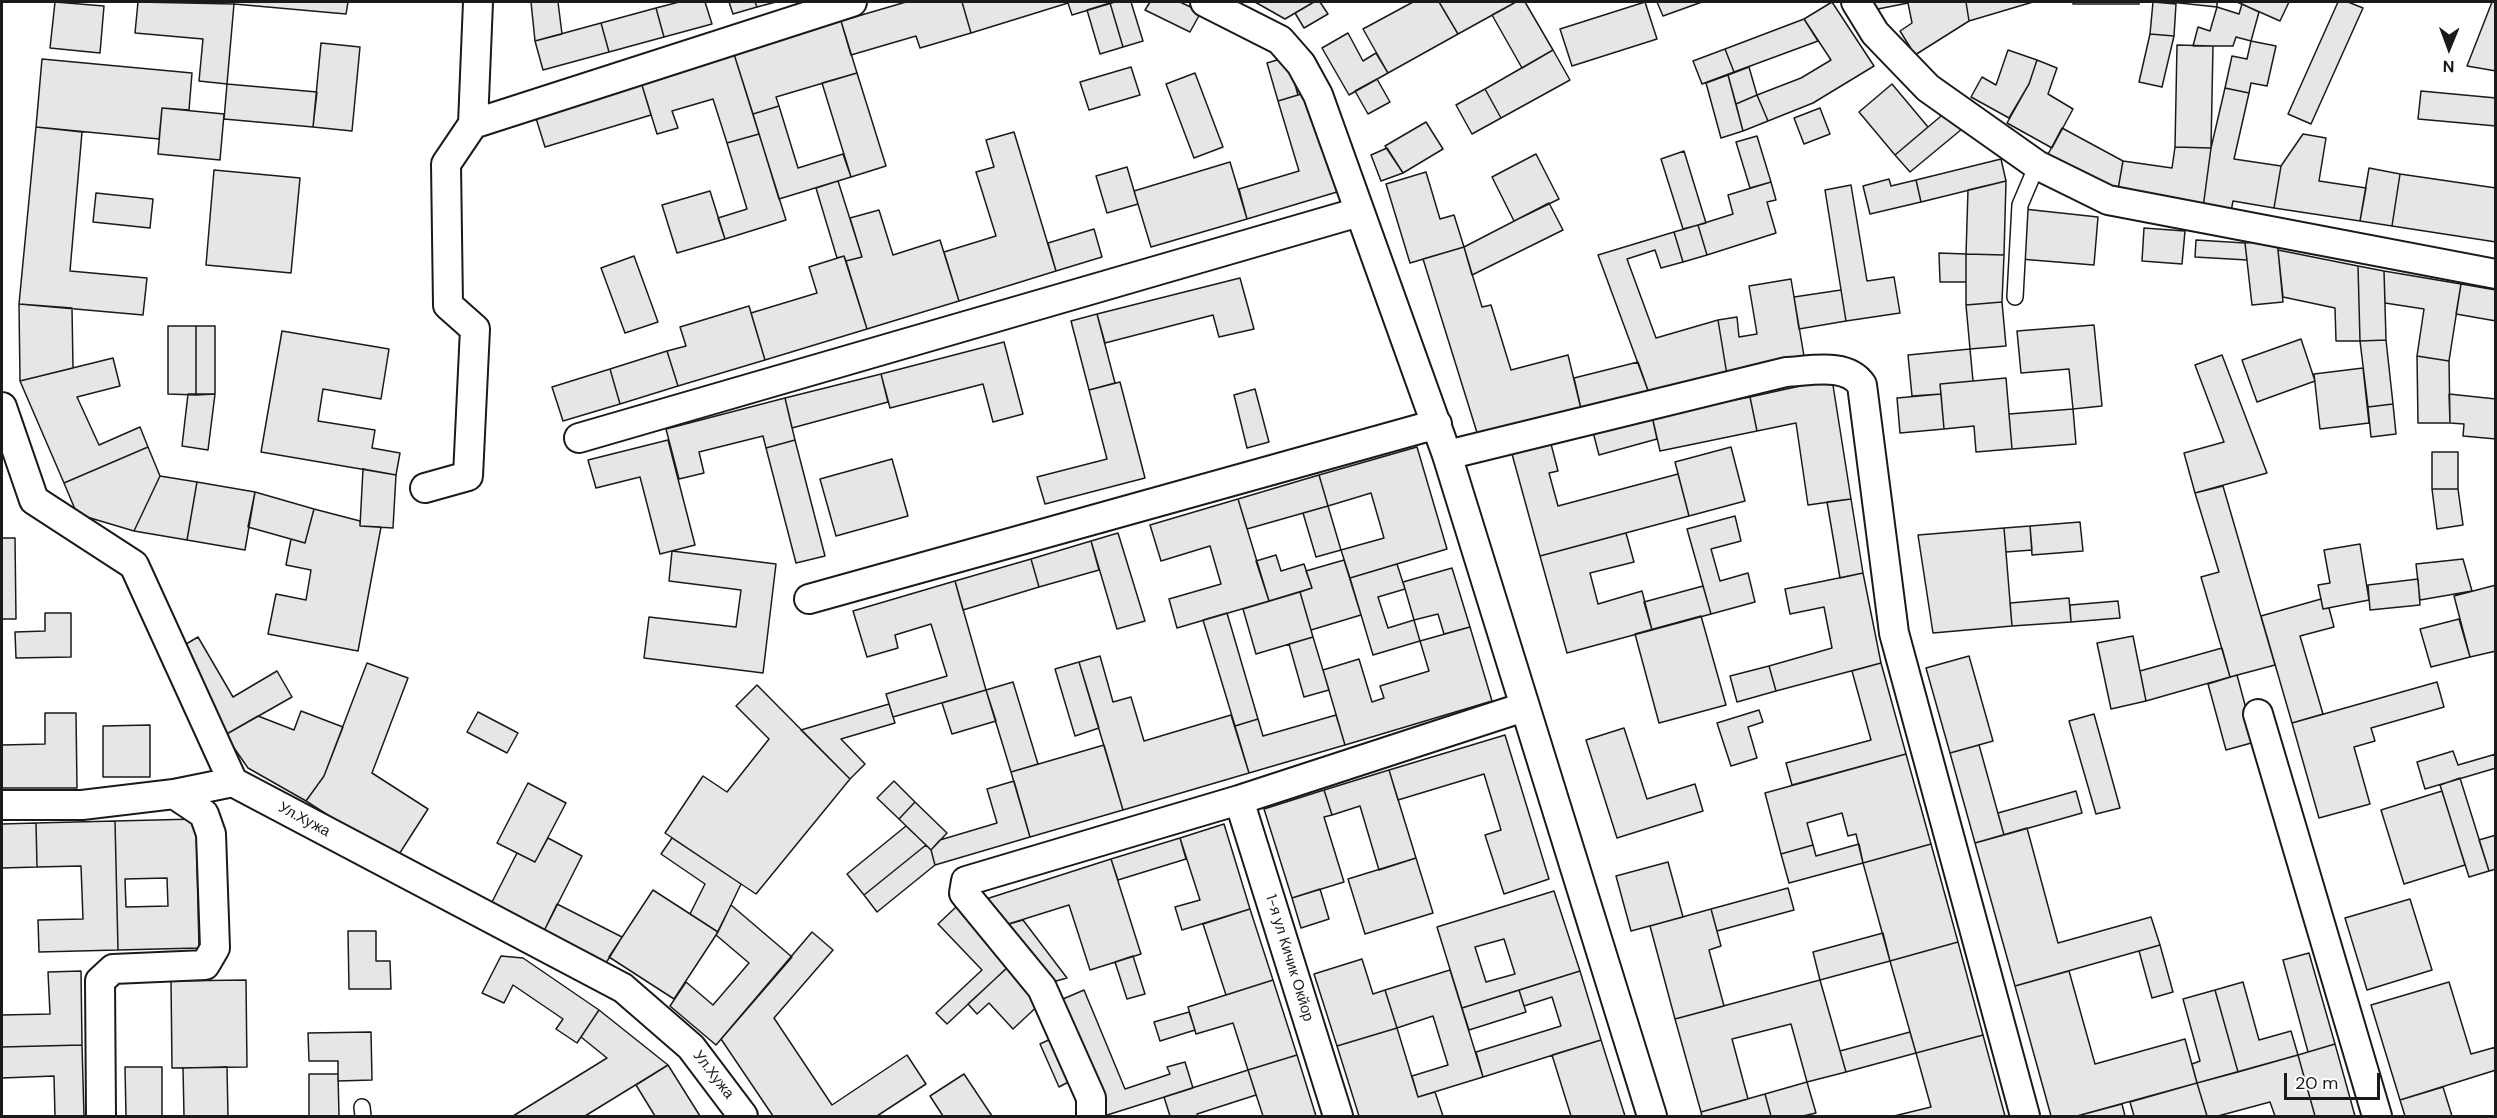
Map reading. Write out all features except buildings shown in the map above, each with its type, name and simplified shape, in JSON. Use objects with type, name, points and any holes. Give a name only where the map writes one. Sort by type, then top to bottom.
[{"type":"street","points":[[424,488],[468,476],[475,329],[448,305],[446,164],[473,124],[478,2]]},
{"type":"street","points":[[473,124],[852,2]]},
{"type":"street","points":[[1205,2],[1280,40],[1301,64],[1318,95],[1437,424],[1652,1116]]},
{"type":"street","points":[[1856,2],[1875,33],[1928,88],[2037,165],[2109,200],[2496,274]]},
{"type":"street","points":[[579,438],[1359,212]]},
{"type":"street","points":[[1447,455],[1786,372],[1842,370],[1857,377],[1862,385],[1894,633],[2025,1116]]},
{"type":"street","points":[[2,407],[34,500],[134,565],[233,783],[174,794],[82,804],[2,805]]},
{"type":"street","points":[[809,599],[1437,424]]},
{"type":"street","points":[[1091,1116],[1091,1098],[1042,988],[964,893],[966,881],[1239,800],[1524,707]]},
{"type":"street","points":[[2258,714],[2378,1116]]},
{"type":"street","name":"Ул.Хужа","points":[[233,783],[623,988],[691,1047],[743,1116]]},
{"type":"street","points":[[100,1116],[100,981],[113,969],[205,965],[215,948],[211,834],[204,814],[174,794]]},
{"type":"street","name":"1-я ул Кичик Окйор","points":[[1239,800],[1338,1116]]},
{"type":"lane","points":[[2015,297],[2020,205],[2037,165]]}]
